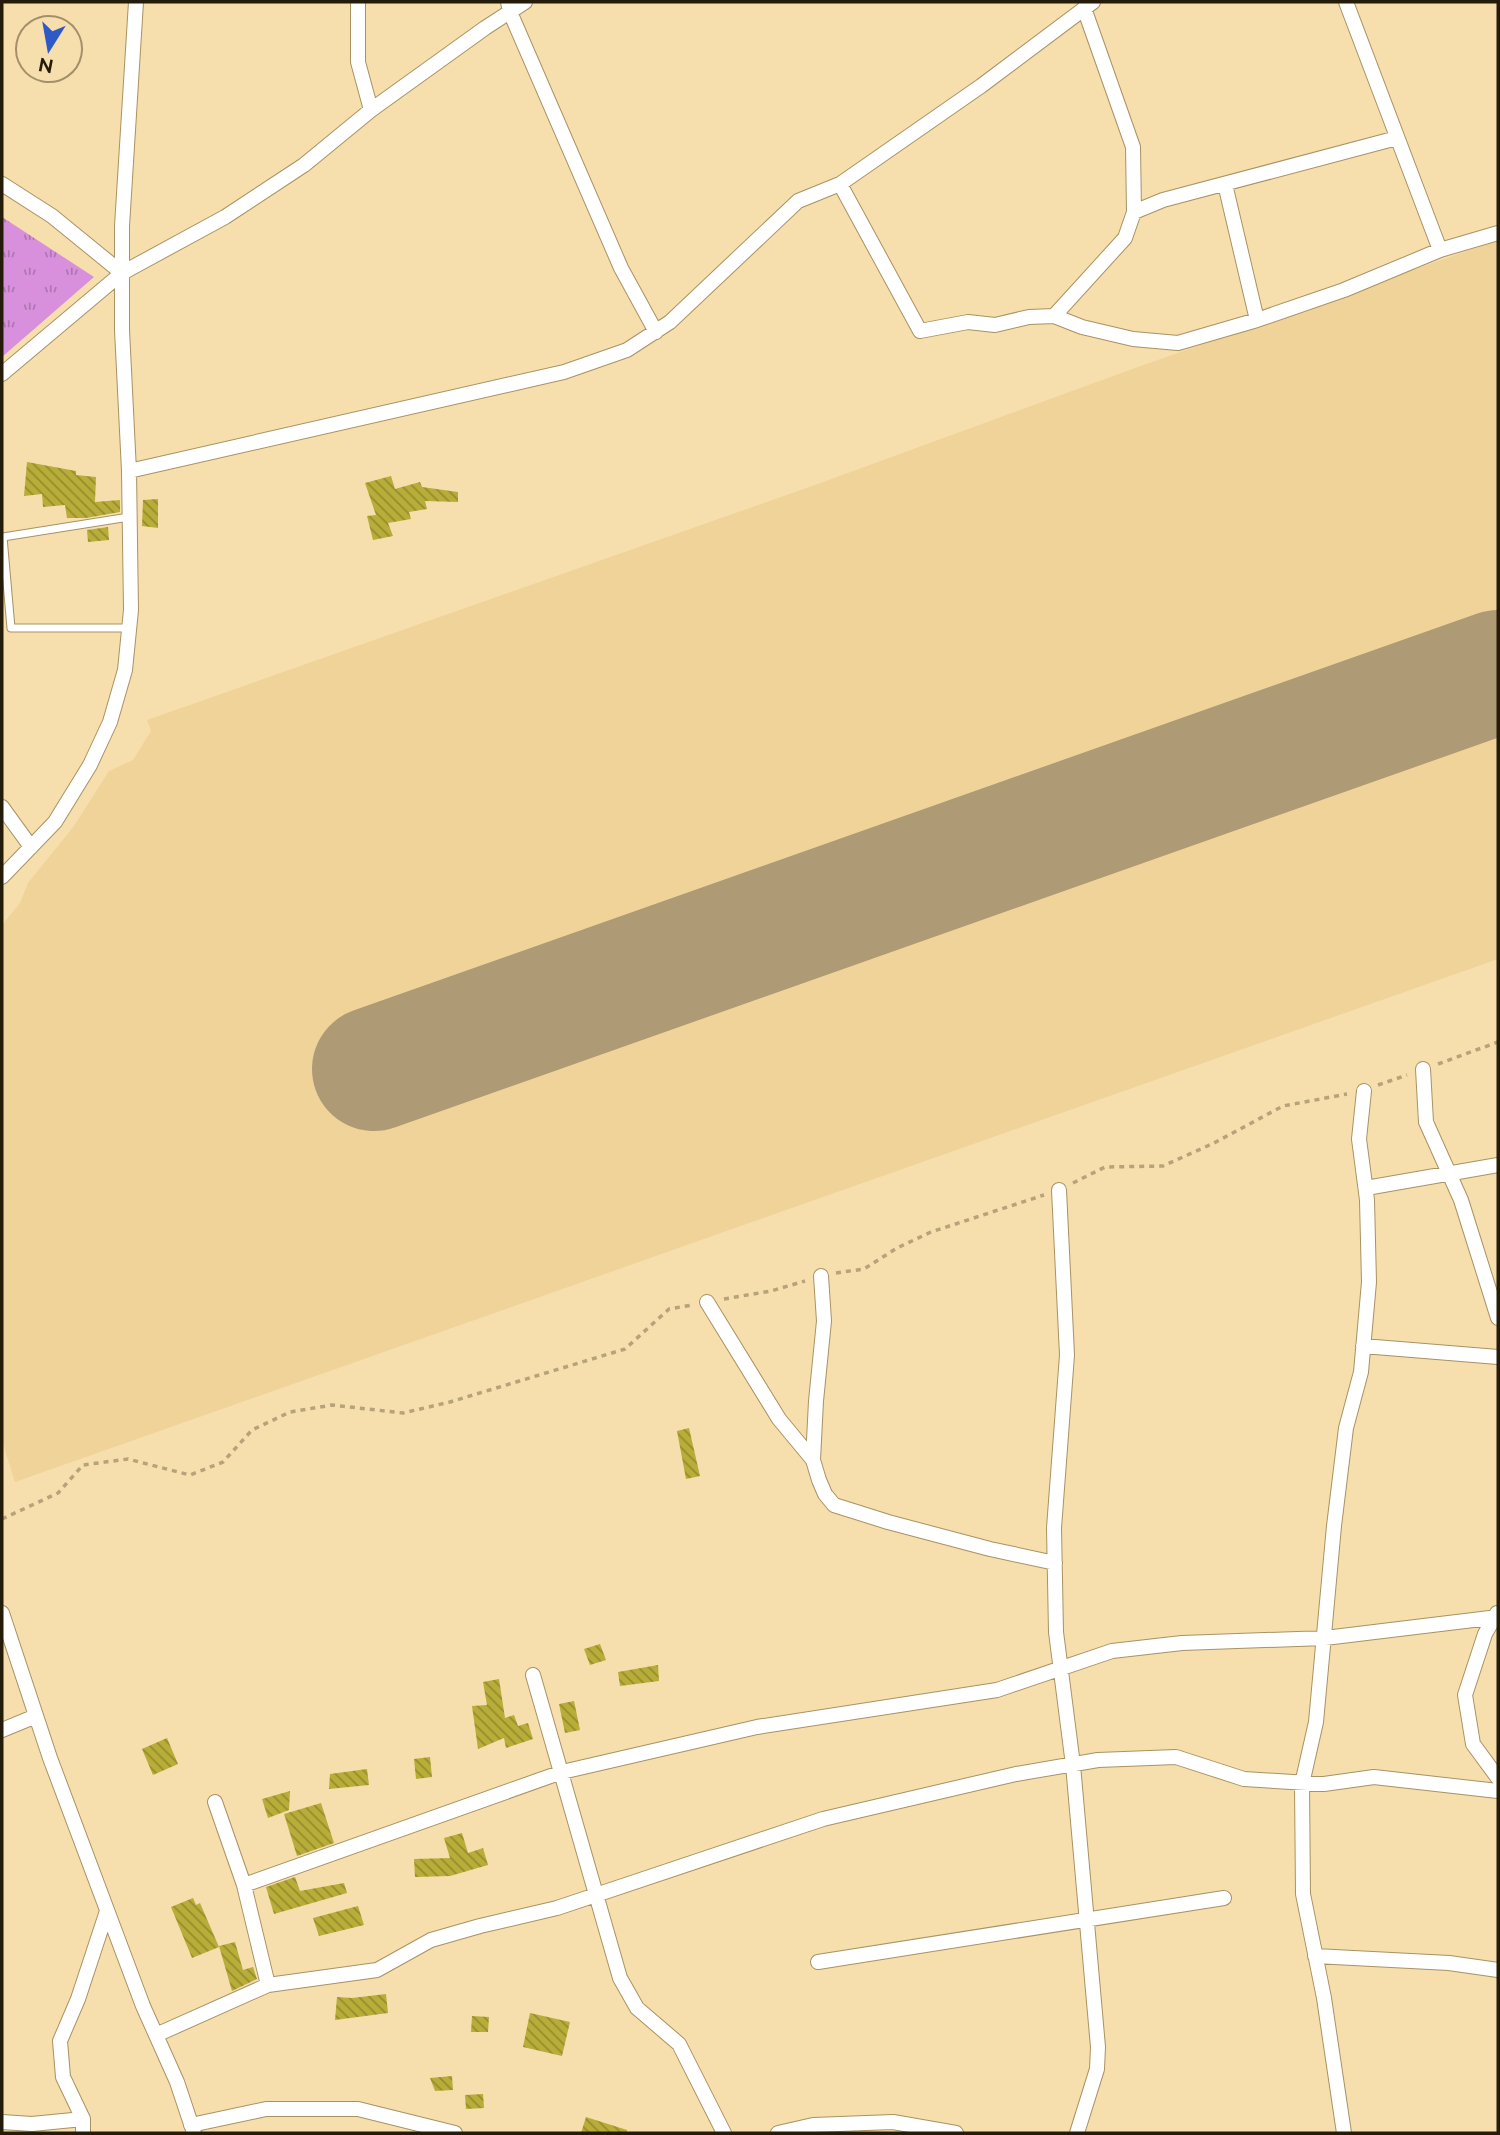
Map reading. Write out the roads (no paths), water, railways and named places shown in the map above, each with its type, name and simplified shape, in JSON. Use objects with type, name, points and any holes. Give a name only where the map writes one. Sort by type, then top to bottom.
[{"type":"street","points":[[2,877],[55,822],[90,765],[110,722],[125,670],[131,610],[129,471],[122,330],[122,226],[136,2]]},
{"type":"street","points":[[358,2],[358,62],[371,110]]},
{"type":"street","points":[[2,374],[122,273],[225,217],[304,165],[371,110],[509,7],[525,2]]},
{"type":"street","points":[[1346,2],[1440,250]]},
{"type":"street","points":[[129,471],[564,372],[626,350],[670,322],[798,201],[840,184],[981,86],[1089,5],[1133,147],[1135,212],[1125,238],[1054,316]]},
{"type":"street","points":[[509,7],[621,268],[656,332]]},
{"type":"street","points":[[1135,212],[1163,200],[1397,138]]},
{"type":"street","points":[[2,184],[52,216],[122,273]]},
{"type":"street","points":[[840,184],[920,331],[968,322],[995,325],[1029,317],[1054,316],[1082,327],[1133,339],[1178,343],[1257,320],[1344,290],[1440,250],[1498,233]]},
{"type":"street","points":[[1225,184],[1257,320]]},
{"type":"street","points":[[2,807],[31,847]]},
{"type":"street","points":[[1423,1069],[1426,1122],[1461,1200],[1498,1318]]},
{"type":"street","points":[[1344,2133],[1303,1894],[1302,1784],[1316,1722],[1346,1428],[1361,1372],[1369,1282],[1366,1188],[1359,1139],[1364,1091]]},
{"type":"street","points":[[1366,1188],[1498,1165]]},
{"type":"street","points":[[1059,1190],[1067,1355],[1054,1528],[1056,1632],[1073,1765],[1098,2047],[1097,2068],[1077,2133]]},
{"type":"street","points":[[821,1276],[824,1321],[813,1460],[825,1494],[834,1504],[900,1525],[1055,1563]]},
{"type":"street","points":[[707,1302],[779,1419],[813,1460]]},
{"type":"street","points":[[1363,1346],[1498,1357]]},
{"type":"street","points":[[2,1614],[107,1911],[177,2082],[192,2129],[266,2109],[358,2109],[455,2133]]},
{"type":"street","points":[[244,1885],[562,1772],[757,1727],[997,1690],[1112,1651],[1182,1643],[1325,1638],[1497,1616]]},
{"type":"street","points":[[1497,1616],[1485,1634],[1465,1695],[1473,1744],[1498,1778]]},
{"type":"street","points":[[533,1675],[620,1978],[637,2008],[679,2044],[724,2133]]},
{"type":"street","points":[[2,1730],[36,1716]]},
{"type":"street","points":[[156,2035],[268,1985],[377,1970],[431,1940],[557,1908],[823,1819],[939,1791],[1098,1760],[1176,1757],[1244,1779],[1324,1784],[1374,1777],[1498,1791]]},
{"type":"street","points":[[215,1802],[244,1885],[268,1985]]},
{"type":"street","points":[[818,1962],[1224,1898]]},
{"type":"street","points":[[2,2122],[83,2126],[63,2077],[60,2040],[78,1999],[107,1911]]},
{"type":"street","points":[[1315,1956],[1449,1963],[1498,1970]]},
{"type":"street","points":[[778,2133],[813,2125],[893,2122],[956,2133]]},
{"type":"lane","points":[[129,517],[4,537],[11,628],[129,628]]}]
